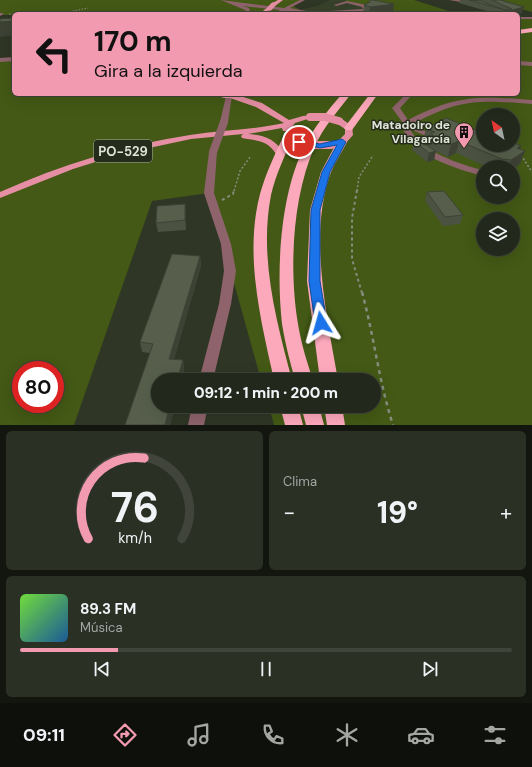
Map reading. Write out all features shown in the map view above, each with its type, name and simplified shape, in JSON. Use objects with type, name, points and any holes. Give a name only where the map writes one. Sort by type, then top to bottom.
[{"type":"highway","points":[[520,30],[532,28]]},
{"type":"highway","points":[[302,373],[290,324],[287,270],[290,212],[296,182],[314,137],[329,114],[345,96]]},
{"type":"highway","points":[[349,128],[373,96]]},
{"type":"highway","points":[[281,373],[266,312],[261,272],[262,212],[266,192],[279,152],[289,131]]},
{"type":"highway","points":[[328,373],[314,281],[316,210],[326,172],[337,143]]},
{"type":"highway","points":[[291,413],[294,425]]},
{"type":"highway","points":[[312,413],[315,425]]},
{"type":"highway","points":[[334,413],[336,425]]},
{"type":"main road","points":[[264,12],[280,0]]},
{"type":"main road","points":[[230,96],[259,105],[275,113],[307,117],[325,117],[339,121],[349,128],[349,135],[337,143],[309,145],[289,131],[275,113]]},
{"type":"main road","points":[[248,96],[259,105]]},
{"type":"main road","points":[[289,131],[307,117]]},
{"type":"main road","name":"PO-529","points":[[0,195],[68,167],[144,146],[190,137],[252,131],[289,131]]},
{"type":"main road","points":[[144,146],[234,136],[250,136],[271,142],[279,152]]},
{"type":"street","points":[[223,0],[246,9],[248,12]]},
{"type":"street","points":[[279,12],[303,0]]},
{"type":"street","points":[[451,0],[477,3]]},
{"type":"street","points":[[336,5],[347,2],[364,6],[366,10],[359,12]]},
{"type":"street","points":[[234,4],[288,8],[306,12]]},
{"type":"street","points":[[520,18],[532,18]]},
{"type":"street","points":[[0,32],[12,31]]},
{"type":"street","points":[[0,60],[12,59]]},
{"type":"street","points":[[520,63],[532,64]]},
{"type":"street","points":[[208,373],[225,304],[230,271],[226,244],[209,193],[213,152],[224,122],[230,96]]},
{"type":"street","points":[[408,96],[396,108],[398,114],[408,124],[426,134]]},
{"type":"street","points":[[476,171],[451,162],[419,144],[413,140],[405,125],[446,105],[460,102],[486,99],[532,102]]},
{"type":"street","points":[[196,425],[199,413]]},
{"type":"path","points":[[68,12],[88,8]]},
{"type":"path","points":[[1,15],[12,14]]},
{"type":"path","points":[[520,152],[532,172]]},
{"type":"path","points":[[212,201],[226,199],[233,194],[240,171],[250,156]]},
{"type":"path","points":[[372,157],[359,177],[352,218],[352,259],[368,314],[384,396],[393,425]]},
{"type":"shaded area","points":[[330,0],[344,0],[376,12],[308,12],[300,10],[317,6]]},
{"type":"green space","points":[[0,0],[303,0],[293,6],[300,10],[310,12],[12,12],[12,15],[0,15]]},
{"type":"green space","points":[[344,0],[414,0],[452,12],[376,12]]},
{"type":"green space","points":[[505,0],[532,0],[532,12],[494,2]]},
{"type":"green space","points":[[520,18],[532,19],[532,425],[274,425],[271,413],[381,413],[381,373],[259,373],[209,193],[152,201],[74,425],[0,425],[0,61],[12,59],[12,96],[520,96]]},
{"type":"building","points":[[370,0],[394,4],[370,7],[364,5],[370,2]]},
{"type":"building","points":[[469,0],[481,1],[501,9]]},
{"type":"building","points":[[492,0],[500,0],[524,7],[509,11],[505,10],[512,9]]},
{"type":"building","points":[[12,18],[12,21],[0,22],[0,19]]},
{"type":"building","points":[[0,29],[12,29],[0,30]]},
{"type":"building","points":[[446,118],[476,130],[476,148],[459,141],[451,144],[435,137],[431,133],[435,132],[426,129]]},
{"type":"building","points":[[418,140],[436,151],[429,153],[414,141]]},
{"type":"building","points":[[520,149],[525,151],[511,160],[502,159],[485,152],[520,152]]},
{"type":"building","points":[[444,191],[463,215],[445,217],[427,192]]},
{"type":"building","points":[[185,204],[185,220],[156,223],[157,206]]},
{"type":"building","points":[[172,254],[200,256],[169,359],[183,360],[179,373],[151,373],[151,413],[168,413],[165,425],[125,425],[153,344],[140,342]]},
{"type":"place","name":"Matadoiro de Vilagarcía","points":[[464,149]]},
{"type":"route","points":[[299,142],[320,146],[342,142],[326,172],[316,210],[314,281],[321,323]]}]
